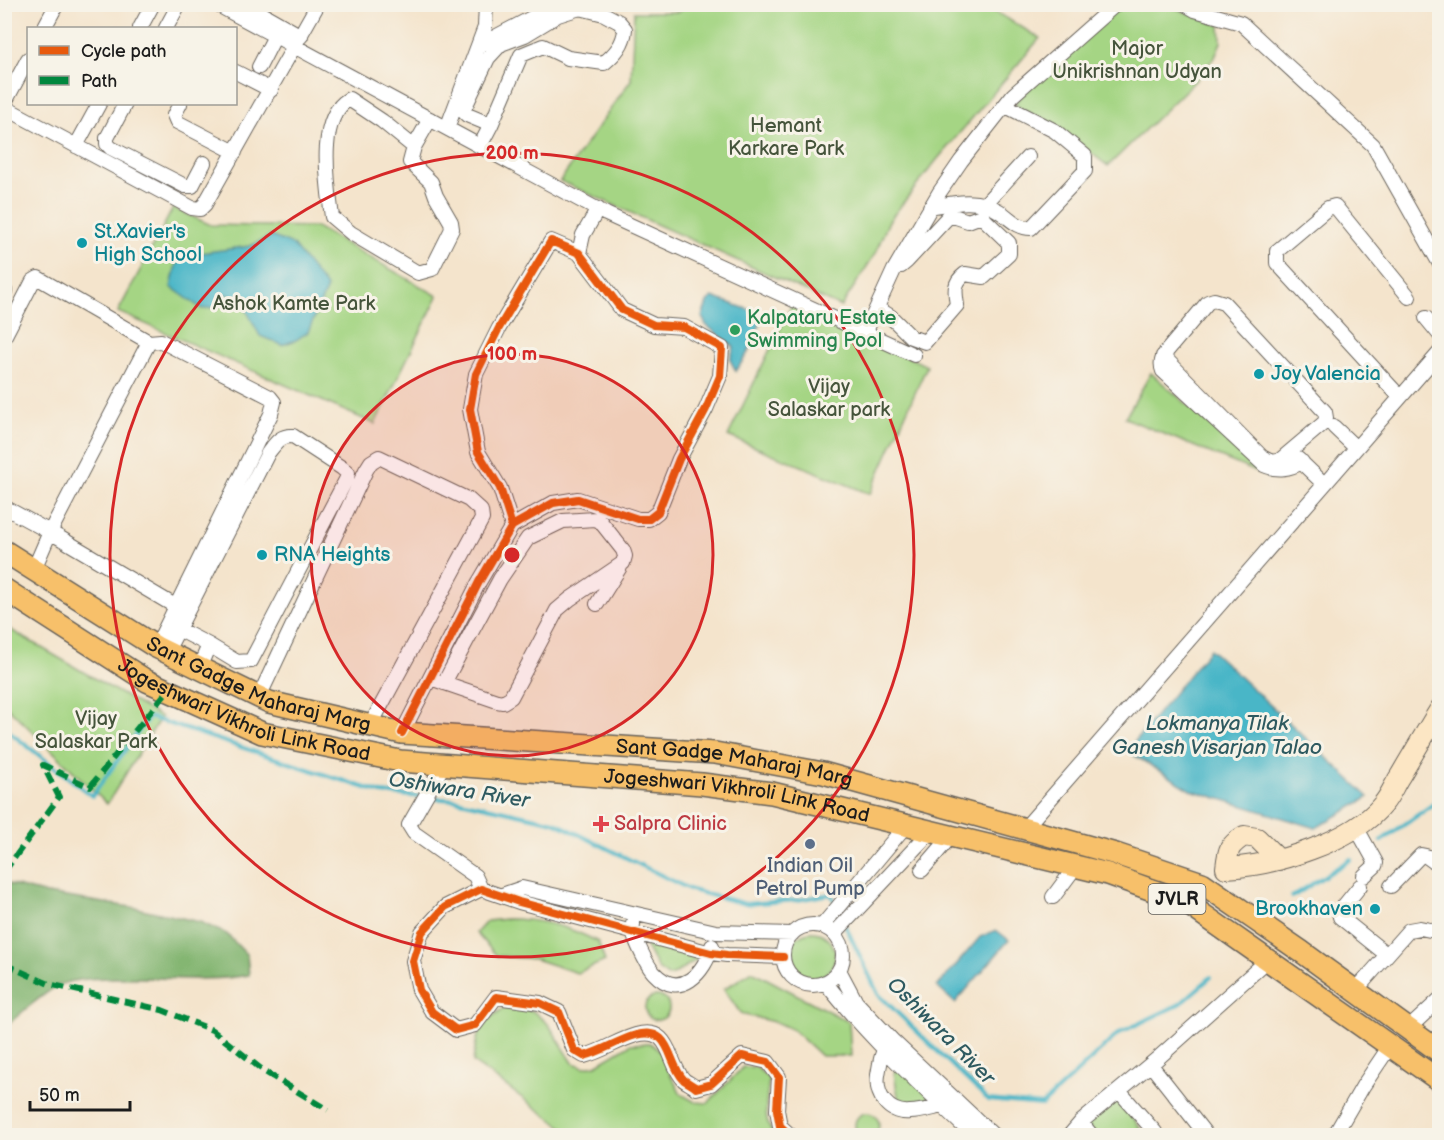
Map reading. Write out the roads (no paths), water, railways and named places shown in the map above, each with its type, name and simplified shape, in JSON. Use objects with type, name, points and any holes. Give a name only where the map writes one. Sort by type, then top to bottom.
[{"type":"main road","name":"Sant Gadge Maharaj Marg","points":[[4,551],[161,650],[269,702],[402,733],[715,753],[823,773],[1116,854],[1202,883],[1440,1052]]},
{"type":"main road","name":"Jogeshwari Vikhroli Link Road","points":[[4,589],[147,681],[262,733],[400,761],[702,784],[772,793],[942,832],[1108,874],[1185,902],[1440,1081]]},
{"type":"main road","points":[[1185,902],[1202,883],[1226,868],[1245,867],[1279,860],[1325,844],[1356,827],[1383,804],[1440,709]]},
{"type":"main road","points":[[1226,868],[1228,851],[1232,844],[1244,836],[1257,838],[1279,860]]},
{"type":"street","points":[[45,27],[57,4]]},
{"type":"street","points":[[141,27],[153,4]]},
{"type":"street","points":[[167,27],[179,4]]},
{"type":"street","points":[[216,4],[275,36],[298,41]]},
{"type":"street","points":[[245,4],[298,41],[430,119],[598,209],[914,355]]},
{"type":"street","points":[[27,61],[4,106],[76,146],[196,209],[200,209],[271,90],[318,4]]},
{"type":"street","points":[[447,128],[484,27],[486,4]]},
{"type":"street","points":[[478,46],[558,4]]},
{"type":"street","points":[[866,331],[894,270],[930,207],[961,161],[1013,95],[1116,4]]},
{"type":"street","points":[[1185,4],[1195,10],[1241,23],[1373,146],[1440,264]]},
{"type":"street","points":[[480,146],[491,125],[521,55],[543,46],[568,58],[604,63],[613,56],[624,39],[625,29],[619,22],[604,14],[580,8],[558,15],[525,35],[501,44],[488,58],[463,111],[491,125]]},
{"type":"street","points":[[259,67],[275,36]]},
{"type":"street","points":[[237,73],[271,90]]},
{"type":"street","points":[[414,147],[382,121],[349,99],[339,105],[328,136],[328,178],[332,217],[351,233],[418,273],[432,269],[452,230],[451,222],[431,182],[410,162],[414,147],[430,119]]},
{"type":"street","points":[[76,146],[98,105]]},
{"type":"street","points":[[124,105],[107,138],[107,144],[111,148],[187,187],[192,186],[204,163]]},
{"type":"street","points":[[180,105],[174,117],[177,122],[235,152]]},
{"type":"street","points":[[930,207],[963,201],[984,205],[997,210],[1023,228],[1031,228],[1085,171],[1085,156],[1055,131],[1006,106]]},
{"type":"street","points":[[984,205],[1028,157]]},
{"type":"street","points":[[1400,397],[1277,263],[1277,251],[1328,208],[1335,206],[1409,297]]},
{"type":"street","points":[[579,254],[583,235],[598,209]]},
{"type":"street","points":[[878,308],[890,316],[911,337],[925,342],[957,305],[955,289],[961,277],[965,274],[984,277],[1009,254],[1009,243],[981,216],[968,221],[948,217],[907,261],[894,270]]},
{"type":"street","points":[[402,733],[479,582],[512,526],[553,502],[578,499],[638,519],[649,519],[658,512],[679,459],[706,409],[720,376],[722,348],[684,327],[654,325],[622,310],[579,254],[551,241],[499,328],[476,374],[470,409],[478,452],[500,488],[512,526]]},
{"type":"street","points":[[4,337],[33,281],[38,278],[148,342],[161,340],[270,397],[274,402],[271,414],[175,606],[161,650]]},
{"type":"street","points":[[1163,356],[1267,460],[1272,462],[1280,460],[1325,422],[1324,412],[1224,303],[1219,300],[1208,302],[1163,356],[1160,364],[1167,376],[1264,465],[1284,469],[1300,460],[1324,484]]},
{"type":"street","points":[[1426,318],[1440,335]]},
{"type":"street","points":[[34,569],[50,532],[148,342]]},
{"type":"street","points":[[1024,829],[1440,352]]},
{"type":"street","points":[[1334,427],[1356,448]]},
{"type":"street","points":[[161,650],[178,629],[268,453],[280,437],[293,436],[348,473],[251,662],[237,662],[178,629]]},
{"type":"street","points":[[259,697],[366,470],[371,462],[379,457],[469,500],[481,511],[482,519],[370,726]]},
{"type":"street","points":[[4,507],[175,606]]},
{"type":"street","points":[[444,683],[500,579],[528,538],[563,521],[595,519],[604,525],[625,556],[597,604]]},
{"type":"street","points":[[430,678],[496,701],[508,700],[557,610],[623,562]]},
{"type":"street","points":[[199,668],[209,645]]},
{"type":"street","points":[[444,764],[410,822],[411,830],[475,876],[481,889]]},
{"type":"street","points":[[907,824],[838,906],[831,926],[841,944],[843,953],[839,970],[825,982],[816,984],[798,980],[785,966],[783,957],[784,948],[792,934],[802,927],[831,926],[852,916],[942,832]]},
{"type":"street","points":[[1356,827],[1376,863],[1368,877],[1339,912],[1340,917],[1386,954]]},
{"type":"street","points":[[922,870],[942,832]]},
{"type":"street","points":[[1391,886],[1421,855],[1440,866]]},
{"type":"street","points":[[1053,897],[1076,866]]},
{"type":"street","points":[[502,895],[522,888],[716,932],[792,934]]},
{"type":"street","points":[[783,957],[711,953],[519,902],[481,889],[446,907],[422,932],[413,961],[419,990],[432,1012],[456,1030],[475,1025],[496,997],[540,1003],[558,1012],[574,1050],[584,1056],[637,1035],[651,1033],[662,1038],[684,1080],[696,1088],[711,1084],[742,1056],[768,1062],[779,1077],[777,1110],[780,1126],[791,1136]]},
{"type":"street","points":[[635,912],[632,931],[652,972],[660,979],[671,983],[689,982],[697,975],[711,953],[716,932]]},
{"type":"street","points":[[429,943],[431,923]]},
{"type":"street","points":[[1354,991],[1409,930],[1420,928],[1440,932]]},
{"type":"street","points":[[1069,1136],[1081,1122],[1150,1065],[1269,959]]},
{"type":"street","points":[[839,970],[856,1002],[888,1045]]},
{"type":"street","points":[[825,982],[850,1014],[888,1045],[948,1101],[994,1136]]},
{"type":"street","points":[[1408,1029],[1440,999]]},
{"type":"street","points":[[888,1045],[878,1079],[878,1091],[883,1102],[895,1110],[909,1113],[948,1101]]},
{"type":"street","points":[[1334,1136],[1390,1046]]},
{"type":"street","points":[[1150,1065],[1207,1136]]},
{"type":"street","points":[[1119,1091],[1155,1132],[1154,1136]]},
{"type":"street","points":[[948,1101],[974,1136]]},
{"type":"street","points":[[1081,1122],[1092,1136]]},
{"type":"water","points":[[271,236],[293,245],[327,288],[308,332],[296,340],[282,345],[260,336],[241,300],[226,294],[218,307],[202,309],[171,287],[176,265],[187,255],[250,246]]},
{"type":"water","name":"Kalpataru Estate Swimming Pool","points":[[712,297],[756,312],[760,324],[751,348],[736,371],[730,360],[734,347],[706,325],[702,317]]},
{"type":"water","name":"Lokmanya Tilak Ganesh Visarjan Talao","points":[[1210,649],[1369,797],[1316,828],[1191,790],[1127,751]]},
{"type":"water","points":[[996,930],[1009,940],[955,1003],[937,987],[980,937]]},
{"type":"waterway","name":"Oshiwara River","points":[[4,728],[92,796],[149,717],[381,793],[422,797]]},
{"type":"waterway","name":"Oshiwara River","points":[[1381,841],[1435,803],[1440,791]]},
{"type":"waterway","name":"Oshiwara River","points":[[429,798],[456,800],[554,822],[691,890],[746,904],[797,900],[831,894],[836,904]]},
{"type":"waterway","name":"Oshiwara River","points":[[1292,897],[1351,859]]},
{"type":"waterway","name":"Oshiwara River","points":[[846,927],[878,994],[988,1100],[1042,1105],[1119,1033],[1180,1004],[1211,977]]},
{"type":"place","name":"St.Xavier's High School","points":[[82,243]]},
{"type":"place","name":"Kalpataru Estate Swimming Pool","points":[[735,330]]},
{"type":"place","name":"Joy Valencia","points":[[1259,374]]},
{"type":"place","name":"RNA Heights","points":[[262,555]]},
{"type":"place","name":"Salpra Clinic","points":[[601,824]]},
{"type":"place","name":"Indian Oil Petrol Pump","points":[[810,844]]},
{"type":"place","name":"Brookhaven","points":[[1375,909]]},
{"type":"park label","name":"Major Unikrishnan Udyan","points":[[1137,60]]},
{"type":"park label","name":"Hemant Karkare Park","points":[[786,138]]},
{"type":"park label","name":"Ashok Kamte Park","points":[[294,304]]},
{"type":"park label","name":"Vijay Salaskar park","points":[[829,398]]},
{"type":"park label","name":"Vijay Salaskar Park","points":[[96,730]]}]
